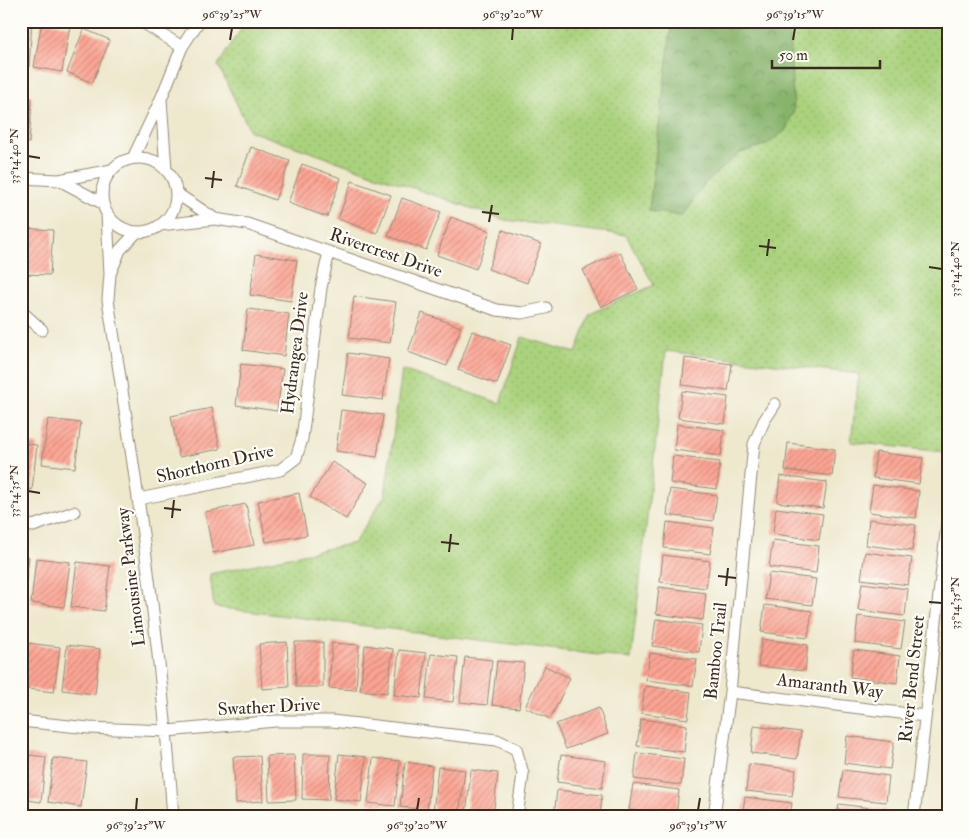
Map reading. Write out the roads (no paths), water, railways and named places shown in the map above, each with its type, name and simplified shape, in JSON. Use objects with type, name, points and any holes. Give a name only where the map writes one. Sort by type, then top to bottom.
[{"type":"street","points":[[141,21],[182,46]]},
{"type":"street","points":[[133,158],[145,137],[182,46],[199,21]]},
{"type":"street","points":[[161,99],[166,170]]},
{"type":"street","points":[[133,158],[157,163],[166,170],[173,181],[176,193],[174,205],[169,216],[160,225],[149,230],[137,232],[125,229],[115,223],[107,214],[102,203],[102,191],[105,180],[112,170],[122,162],[133,158]]},
{"type":"street","points":[[21,178],[59,180],[112,170]]},
{"type":"street","points":[[59,180],[102,203]]},
{"type":"street","name":"Rivercrest Drive","points":[[176,193],[216,219]]},
{"type":"street","name":"Limousine Parkway","points":[[107,214],[110,274],[108,300],[139,499],[167,731],[173,817]]},
{"type":"street","name":"Rivercrest Drive","points":[[160,225],[216,219],[247,224],[497,310],[522,314],[546,308]]},
{"type":"street","name":"Limousine Parkway","points":[[110,274],[120,250],[137,232]]},
{"type":"street","name":"Hydrangea Drive","points":[[296,458],[302,439],[320,288],[329,252]]},
{"type":"street","points":[[21,311],[42,330]]},
{"type":"street","name":"Bamboo Trail","points":[[714,817],[730,692],[754,444],[764,421],[775,404]]},
{"type":"street","name":"Shorthorn Drive","points":[[139,499],[280,470],[296,458]]},
{"type":"street","points":[[21,524],[32,526],[74,512]]},
{"type":"street","name":"River Bend Street","points":[[914,817],[945,564],[948,515]]},
{"type":"street","name":"Amaranth Way","points":[[730,692],[925,716]]},
{"type":"street","name":"Swather Drive","points":[[21,721],[90,728],[167,731],[276,722],[332,721],[496,740],[516,749],[523,774],[517,817]]}]
